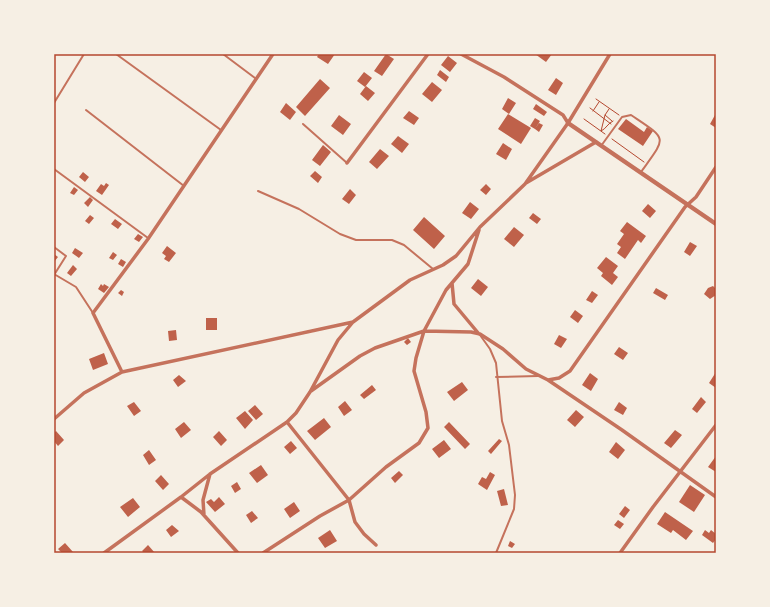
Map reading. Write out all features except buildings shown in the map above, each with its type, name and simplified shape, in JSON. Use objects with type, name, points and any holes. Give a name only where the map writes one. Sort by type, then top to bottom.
[{"type":"street","points":[[122,372],[93,312],[148,239],[255,78],[273,54]]},
{"type":"street","points":[[347,163],[428,54]]},
{"type":"street","points":[[461,54],[504,77],[563,115],[568,124],[716,224]]},
{"type":"street","points":[[104,553],[210,474],[287,422],[296,414],[310,392],[338,340],[353,322],[410,280],[434,269],[456,256],[480,227],[525,184],[568,124],[610,54]]},
{"type":"street","points":[[525,184],[596,142]]},
{"type":"street","points":[[548,380],[559,378],[570,372],[688,204],[696,197],[716,167]]},
{"type":"street","points":[[263,553],[320,516],[348,500],[386,467],[420,443],[428,428],[426,412],[414,371],[416,358],[424,331],[446,290],[468,264],[480,227]]},
{"type":"street","points":[[452,283],[454,304],[480,334],[503,349],[526,369],[548,380],[716,497]]},
{"type":"street","points":[[54,419],[84,393],[122,372],[353,322]]},
{"type":"street","points":[[310,392],[360,356],[375,348],[424,331],[471,332],[480,334]]},
{"type":"street","points":[[287,422],[348,500],[355,522],[364,534],[376,545]]},
{"type":"street","points":[[620,553],[652,507],[716,425]]},
{"type":"street","points":[[204,516],[203,500],[210,474]]},
{"type":"street","points":[[181,497],[204,516],[238,553]]},
{"type":"lane","points":[[54,103],[84,54]]},
{"type":"lane","points":[[116,54],[221,130]]},
{"type":"lane","points":[[223,54],[255,78]]},
{"type":"lane","points":[[86,110],[184,186]]},
{"type":"lane","points":[[601,146],[622,117],[631,115],[659,135],[660,146],[641,172]]},
{"type":"lane","points":[[303,124],[347,163]]},
{"type":"lane","points":[[54,169],[148,239]]},
{"type":"lane","points":[[258,191],[299,209],[340,234],[356,240],[392,240],[404,245],[434,269]]},
{"type":"lane","points":[[54,247],[66,256],[54,274],[76,287],[93,312]]},
{"type":"lane","points":[[480,334],[490,349],[496,363],[496,377],[502,421],[509,445],[515,495],[514,509],[496,553]]},
{"type":"lane","points":[[496,377],[538,376]]},
{"type":"path","points":[[596,99],[622,117],[601,131]]},
{"type":"path","points":[[593,111],[600,101]]},
{"type":"path","points":[[590,108],[615,126]]},
{"type":"path","points":[[601,131],[603,118],[609,108]]},
{"type":"path","points":[[605,116],[611,123]]},
{"type":"path","points":[[584,119],[647,164]]}]
